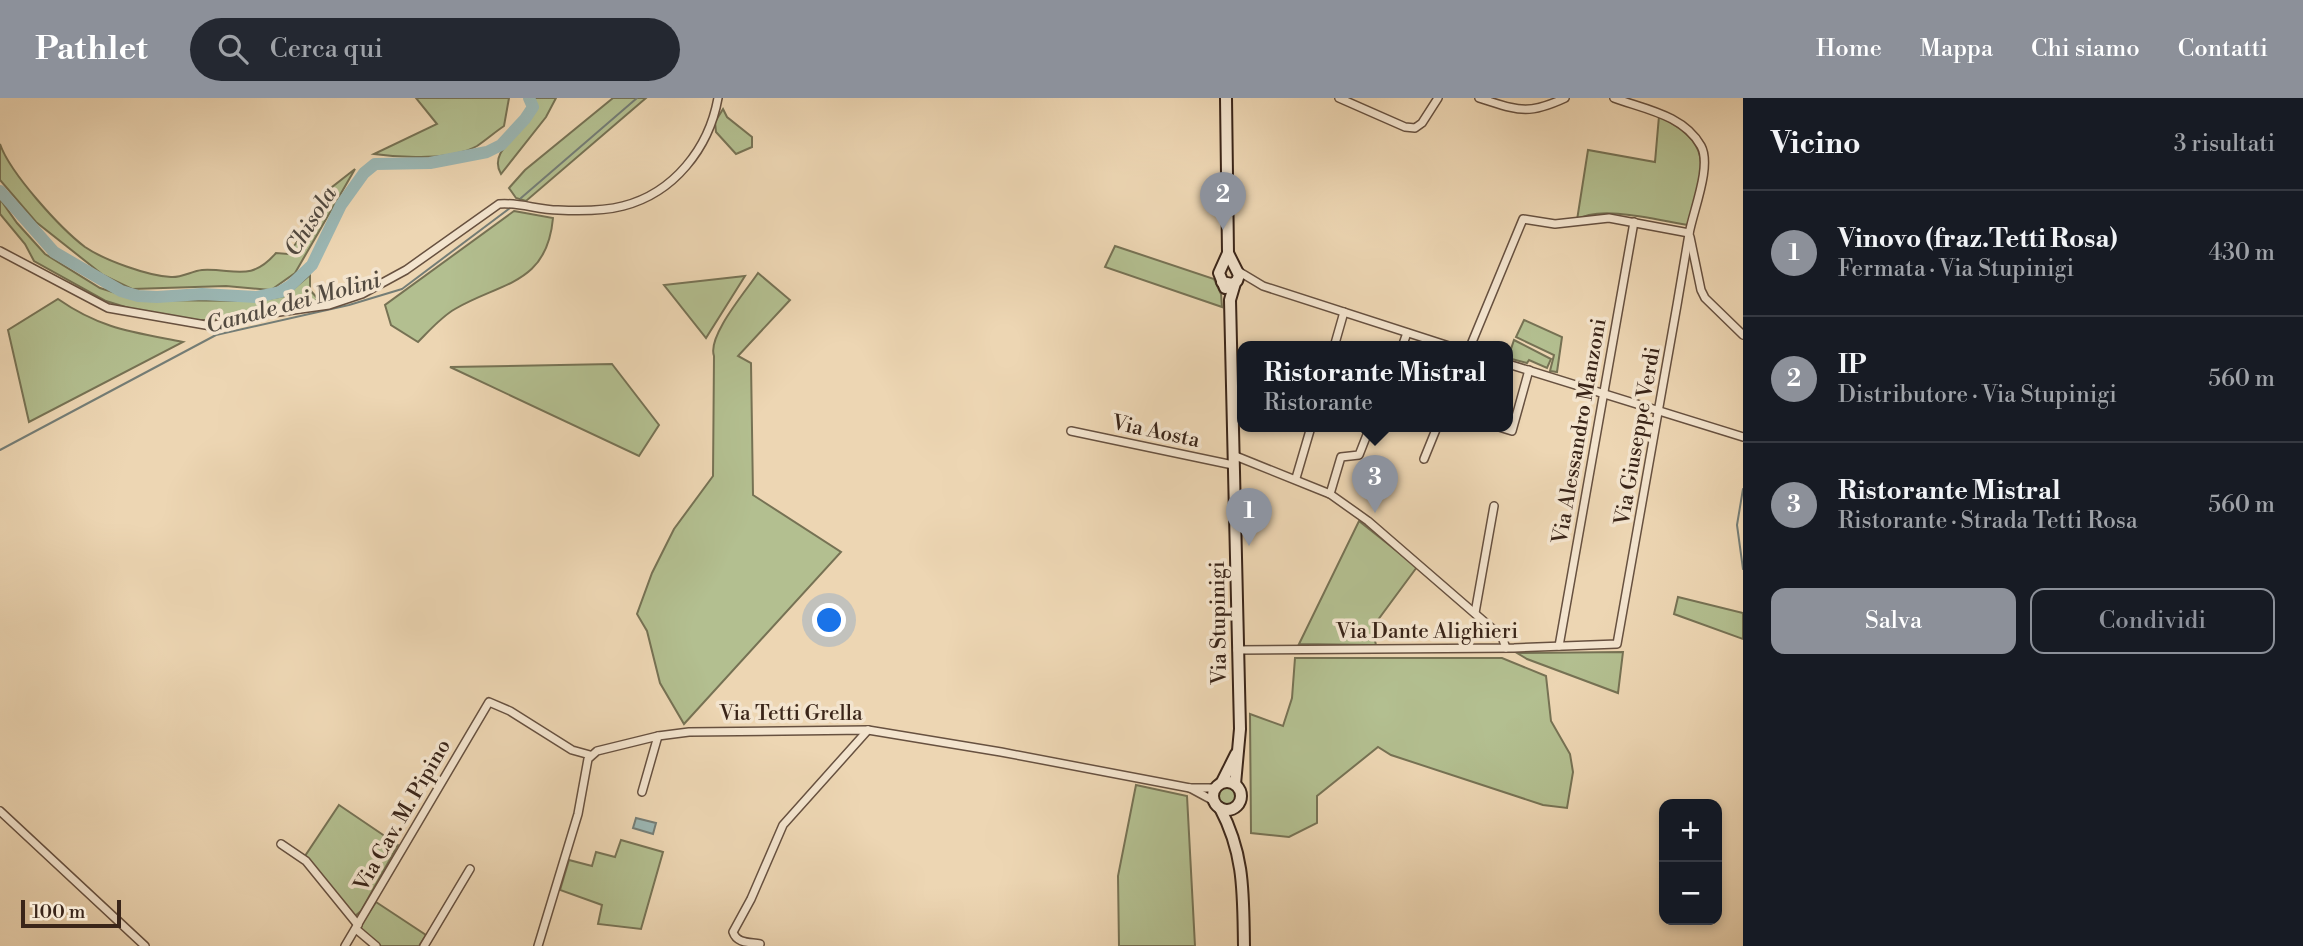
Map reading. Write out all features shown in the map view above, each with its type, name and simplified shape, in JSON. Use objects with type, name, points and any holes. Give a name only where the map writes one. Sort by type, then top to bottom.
[{"type":"street","points":[[0,251],[108,308],[191,324],[211,326],[348,300],[379,286],[499,204],[510,203],[561,211],[620,207],[642,201],[660,190],[690,163],[710,129],[718,98]]},
{"type":"street","points":[[1226,98],[1228,253],[1236,275]]},
{"type":"street","points":[[1339,98],[1405,127],[1415,128],[1422,123],[1438,98]]},
{"type":"street","points":[[1479,98],[1526,111],[1540,109],[1564,98]]},
{"type":"street","name":"Via Giuseppe Verdi","points":[[1614,98],[1668,117],[1686,129],[1700,145],[1704,160],[1617,644]]},
{"type":"street","points":[[1472,341],[1523,219],[1555,224],[1609,218],[1689,233],[1705,298],[1743,335]]},
{"type":"street","name":"Via Alessandro Manzoni","points":[[1559,646],[1634,222]]},
{"type":"street","points":[[1222,268],[1228,253]]},
{"type":"street","points":[[1222,268],[1228,265],[1236,275],[1254,282],[1433,341]]},
{"type":"street","name":"Via Stupinigi","points":[[1222,268],[1219,277],[1230,300],[1235,346],[1237,419],[1233,460],[1239,741],[1235,784],[1241,792],[1241,802],[1235,815],[1235,839],[1243,876],[1244,946]]},
{"type":"street","points":[[1223,282],[1228,285],[1236,275]]},
{"type":"street","name":"Via Stupinigi","points":[[1230,300],[1236,275]]},
{"type":"street","points":[[1336,341],[1344,312]]},
{"type":"street","points":[[1404,341],[1407,333]]},
{"type":"street","points":[[1513,365],[1743,437]]},
{"type":"street","points":[[1513,428],[1529,370]]},
{"type":"street","name":"Via Aosta","points":[[1071,431],[1233,460],[1296,478],[1330,494],[1368,521],[1461,601],[1502,637],[1506,648]]},
{"type":"street","points":[[1296,478],[1310,432]]},
{"type":"street","points":[[1330,494],[1341,457],[1359,455],[1368,432]]},
{"type":"street","points":[[1424,459],[1435,432]]},
{"type":"street","points":[[1475,614],[1494,506]]},
{"type":"street","name":"Via Dante Alighieri","points":[[1237,650],[1506,648],[1617,644]]},
{"type":"street","name":"Via Cav. M. Pipino","points":[[345,946],[489,702],[510,711],[572,750],[590,755]]},
{"type":"street","points":[[760,944],[740,941],[735,938],[733,932],[783,825],[868,730]]},
{"type":"street","name":"Via Tetti Grella","points":[[590,755],[658,736],[698,732],[868,730],[1190,788],[1218,785]]},
{"type":"street","points":[[642,792],[658,736]]},
{"type":"street","name":"Via Stupinigi","points":[[1235,839],[1217,805],[1218,785],[1233,762],[1239,741]]},
{"type":"street","points":[[538,946],[578,814],[590,755]]},
{"type":"street","points":[[1218,785],[1235,784]]},
{"type":"street","name":"Via Tetti Grella","points":[[1190,788],[1217,805]]},
{"type":"street","points":[[1217,805],[1229,810],[1238,806]]},
{"type":"street","points":[[0,811],[145,946]]},
{"type":"street","points":[[281,844],[306,861],[357,927],[376,946]]},
{"type":"street","points":[[424,946],[470,869]]},
{"type":"green space","points":[[416,98],[509,98],[504,126],[467,151],[427,157],[374,154],[437,124]]},
{"type":"green space","points":[[533,98],[556,98],[546,117],[501,174],[498,164],[500,154],[529,119]]},
{"type":"green space","points":[[613,98],[646,98],[526,201],[516,198],[509,188],[525,170]]},
{"type":"green space","points":[[723,109],[727,117],[752,137],[752,147],[736,154],[716,132],[715,122]]},
{"type":"green space","points":[[1659,116],[1678,127],[1698,149],[1701,175],[1688,225],[1615,213],[1587,215],[1577,220],[1588,150],[1655,162]]},
{"type":"green space","points":[[0,144],[14,170],[37,199],[85,247],[126,266],[171,277],[202,270],[250,271],[267,262],[276,253],[288,254],[308,227],[327,191],[355,169],[295,273],[271,290],[226,286],[132,289],[103,275],[36,222],[0,180]]},
{"type":"green space","points":[[0,199],[45,254],[100,288],[138,300],[256,301],[285,296],[310,275],[310,290],[319,300],[262,309],[224,320],[193,320],[135,310],[106,301],[34,261],[25,244],[0,214]]},
{"type":"green space","points":[[514,211],[553,218],[549,240],[542,257],[531,269],[505,286],[450,312],[418,342],[391,325],[385,305]]},
{"type":"green space","points":[[1115,246],[1214,279],[1221,294],[1222,307],[1105,267]]},
{"type":"green space","points":[[758,273],[790,300],[738,356],[751,363],[753,495],[841,552],[684,724],[660,683],[647,631],[637,614],[652,573],[674,529],[713,476],[713,347],[722,326]]},
{"type":"green space","points":[[745,276],[706,338],[664,285]]},
{"type":"green space","points":[[58,299],[103,323],[183,342],[29,422],[8,330]]},
{"type":"green space","points":[[1524,320],[1562,337],[1557,372],[1550,371],[1554,355],[1516,337]]},
{"type":"green space","points":[[1514,340],[1551,359],[1547,368],[1529,360],[1527,363],[1513,359]]},
{"type":"green space","points":[[612,364],[659,425],[639,456],[450,367]]},
{"type":"green space","points":[[1359,521],[1417,567],[1372,628],[1376,645],[1299,644]]},
{"type":"green space","points":[[1678,597],[1743,613],[1743,639],[1674,614]]},
{"type":"green space","points":[[1623,652],[1618,693],[1517,653]]},
{"type":"green space","points":[[1295,658],[1502,658],[1546,676],[1551,721],[1570,754],[1573,772],[1567,808],[1543,805],[1391,755],[1378,747],[1317,796],[1317,823],[1289,837],[1251,833],[1250,714],[1283,726],[1292,698]]},
{"type":"green space","points":[[1136,785],[1187,796],[1195,946],[1119,946],[1118,876]]},
{"type":"green space","points":[[1227,786],[1234,789],[1237,796],[1234,803],[1227,806],[1220,803],[1217,796],[1220,789]]},
{"type":"green space","points":[[339,805],[398,845],[361,911],[355,916],[305,856]]},
{"type":"green space","points":[[621,840],[663,852],[641,929],[598,924],[602,905],[560,890],[569,860],[592,866],[596,852],[615,857]]},
{"type":"green space","points":[[376,902],[426,935],[419,946],[381,946],[358,929]]},
{"type":"water","points":[[636,818],[656,823],[653,834],[633,828]]},
{"type":"waterway","name":"Chisola","points":[[0,191],[54,252],[121,291],[138,296],[157,297],[202,294],[256,297],[280,292],[312,265],[341,205],[364,173],[375,164],[430,163],[487,152],[501,145],[525,119],[533,107],[529,98]]},
{"type":"waterway","name":"Canale dei Molini","points":[[521,198],[637,98]]},
{"type":"waterway","name":"Canale dei Molini","points":[[0,450],[216,335],[349,305],[402,289],[510,208]]},
{"type":"waterway","points":[[1743,489],[1737,525],[1743,569]]},
{"type":"place","name":"IP","points":[[1223,230]]},
{"type":"place","name":"Ristorante Mistral","points":[[1375,513]]},
{"type":"place","name":"Vinovo (fraz.Tetti Rosa)","points":[[1249,546]]}]
